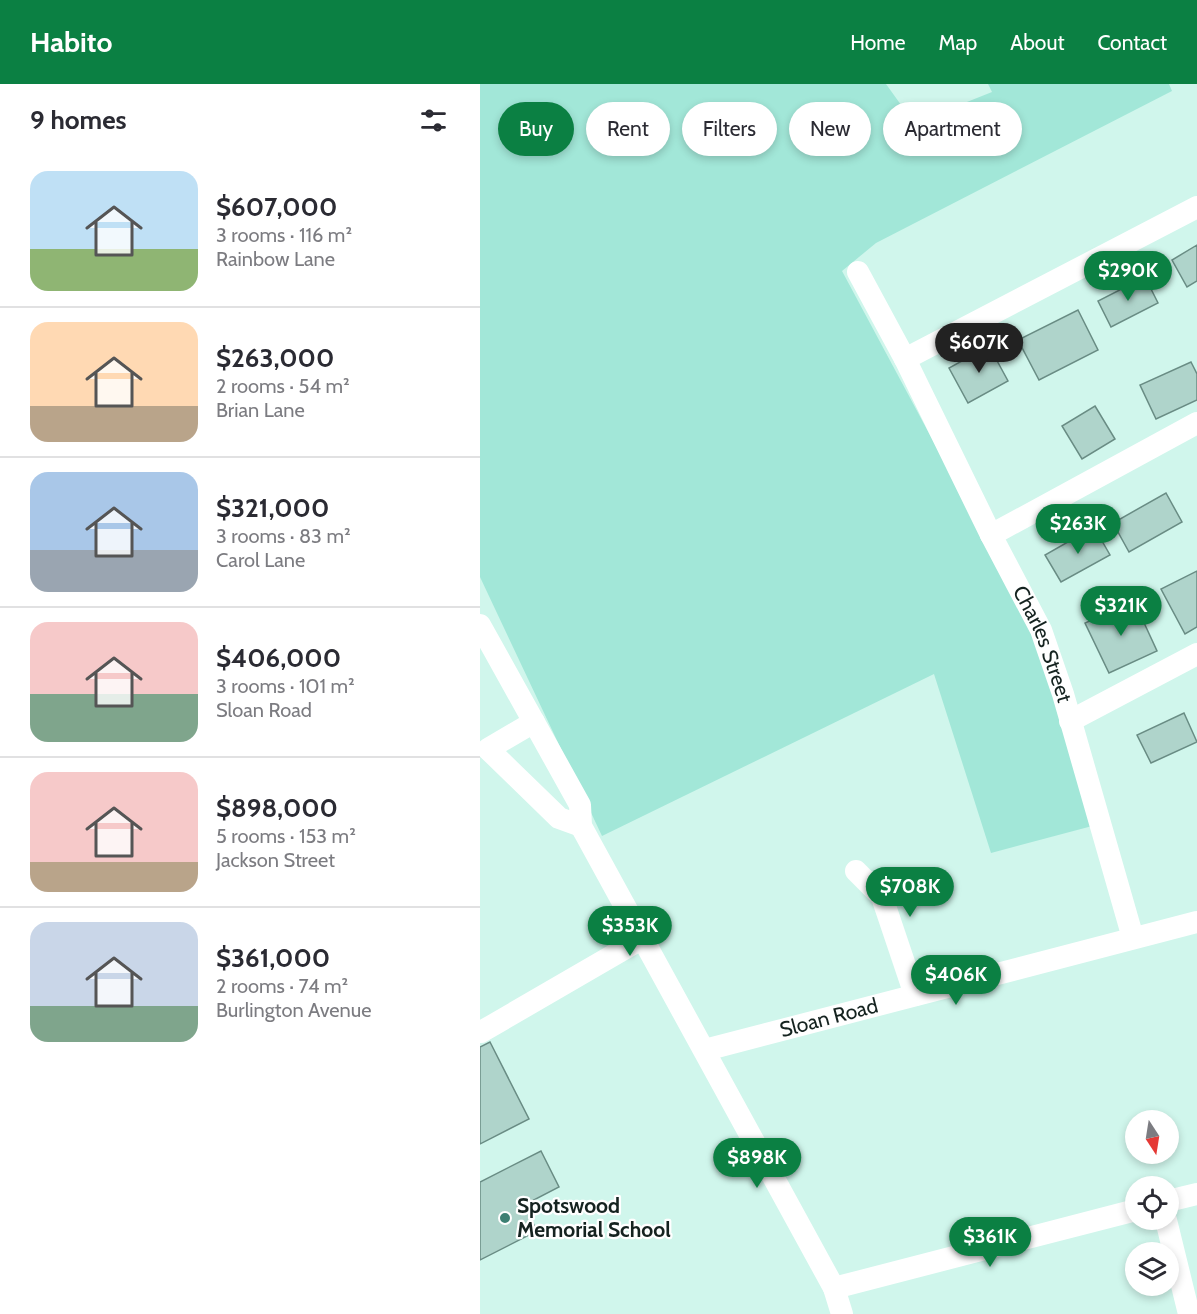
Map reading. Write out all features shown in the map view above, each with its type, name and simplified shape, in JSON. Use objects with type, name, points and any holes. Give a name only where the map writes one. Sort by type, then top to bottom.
[{"type":"street","points":[[904,359],[1197,207]]},
{"type":"street","name":"Charles Street","points":[[858,272],[1041,630],[1071,721],[1133,938]]},
{"type":"street","points":[[991,535],[1197,423]]},
{"type":"street","points":[[480,625],[580,805],[581,826],[834,1288],[842,1314]]},
{"type":"street","points":[[1071,721],[1197,654]]},
{"type":"street","points":[[534,722],[483,745],[559,818],[581,826]]},
{"type":"street","points":[[856,871],[882,897],[915,995]]},
{"type":"street","name":"Sloan Road","points":[[705,1050],[1197,922]]},
{"type":"street","points":[[481,1032],[643,938]]},
{"type":"street","points":[[1179,1198],[1197,1194]]},
{"type":"street","points":[[834,1288],[1125,1213]]},
{"type":"street","points":[[1168,1230],[1189,1314]]},
{"type":"green space","points":[[480,84],[886,84],[899,102],[883,102],[883,156],[1022,156],[1022,102],[967,102],[992,92],[988,84],[1169,84],[1172,91],[876,243],[842,271],[1042,644],[1096,825],[991,853],[934,674],[602,836],[480,577]]},
{"type":"building","points":[[1197,245],[1197,281],[1187,287],[1172,260]]},
{"type":"building","points":[[1145,277],[1158,303],[1111,327],[1098,301]]},
{"type":"building","points":[[1078,310],[1098,350],[1039,380],[1018,340]]},
{"type":"building","points":[[989,346],[1008,381],[968,403],[949,368]]},
{"type":"building","points":[[1191,362],[1197,374],[1197,400],[1156,419],[1140,385]]},
{"type":"building","points":[[1095,406],[1115,439],[1082,459],[1062,426]]},
{"type":"building","points":[[1166,493],[1182,522],[1129,552],[1113,523]]},
{"type":"building","points":[[1094,527],[1110,555],[1061,582],[1045,555]]},
{"type":"building","points":[[1197,571],[1197,627],[1185,634],[1161,589]]},
{"type":"building","points":[[1134,601],[1157,651],[1109,673],[1085,623]]},
{"type":"building","points":[[1184,713],[1197,742],[1151,763],[1137,735]]},
{"type":"building","name":"Spotswood Memorial School","points":[[490,1042],[529,1119],[480,1144],[480,1047]]},
{"type":"building","name":"Spotswood Memorial School","points":[[541,1151],[559,1187],[524,1205],[537,1231],[480,1260],[480,1182]]},
{"type":"place","name":"Spotswood Memorial School","points":[[505,1218]]}]
